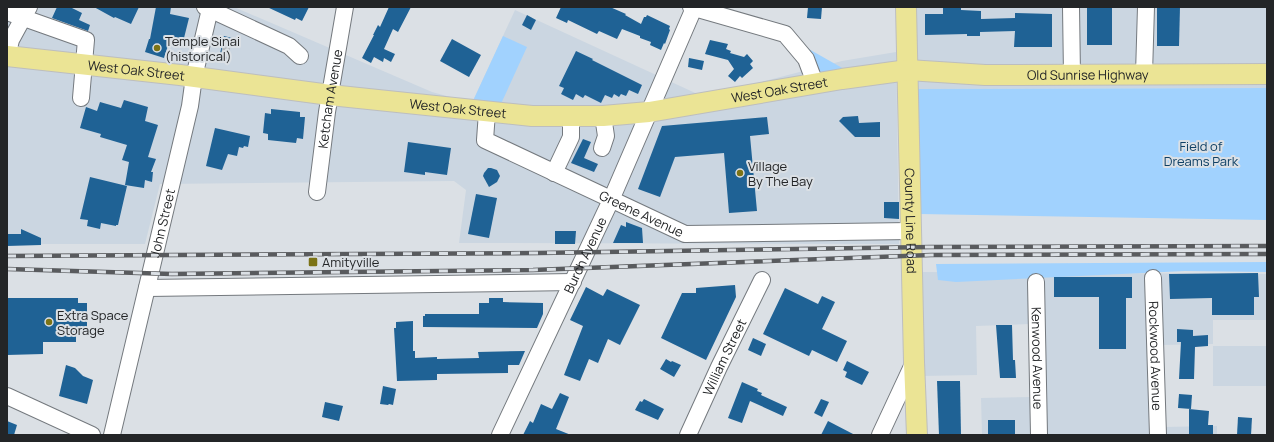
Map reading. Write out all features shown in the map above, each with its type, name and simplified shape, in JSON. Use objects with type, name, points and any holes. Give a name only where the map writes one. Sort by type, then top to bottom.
[{"type":"main road","name":"County Line Road","points":[[906,7],[917,435]]},
{"type":"main road","name":"West Oak Street","points":[[7,56],[194,77],[330,95],[532,116],[603,116],[649,112],[908,70]]},
{"type":"main road","name":"Old Sunrise Highway","points":[[908,70],[985,75],[1267,74]]},
{"type":"street","name":"Ketcham Avenue","points":[[317,192],[330,95],[345,7]]},
{"type":"street","points":[[1071,7],[1072,75]]},
{"type":"street","points":[[1144,74],[1146,7]]},
{"type":"street","points":[[207,8],[289,46],[300,56]]},
{"type":"street","name":"John Street","points":[[112,435],[190,106],[207,8]]},
{"type":"street","points":[[693,8],[785,34],[806,59],[815,84]]},
{"type":"street","name":"Burch Avenue","points":[[500,435],[611,200],[693,8]]},
{"type":"street","points":[[7,12],[26,12],[86,40],[81,98]]},
{"type":"street","points":[[7,56],[11,40],[26,12]]},
{"type":"street","name":"Greene Avenue","points":[[487,112],[485,140],[685,234],[911,232]]},
{"type":"street","points":[[554,173],[571,137],[571,116]]},
{"type":"street","points":[[602,148],[606,136],[603,116]]},
{"type":"street","name":"Rockwood Avenue","points":[[1153,278],[1158,435]]},
{"type":"street","name":"William Street","points":[[688,435],[719,366],[762,280]]},
{"type":"street","points":[[147,288],[573,282]]},
{"type":"street","name":"Kenwood Avenue","points":[[1036,282],[1039,435]]},
{"type":"street","points":[[880,435],[914,362]]},
{"type":"street","points":[[7,396],[92,435]]},
{"type":"shaded area","points":[[7,7],[234,7],[432,92],[472,103],[515,10],[704,97],[842,61],[896,52],[899,244],[459,243],[466,190],[454,181],[160,184],[145,244],[7,244]]},
{"type":"shaded area","points":[[914,7],[1267,7],[1267,88],[918,89]]},
{"type":"shaded area","points":[[917,272],[1267,274],[1267,320],[1213,320],[1213,344],[1161,345],[1163,427],[1217,426],[1217,435],[982,435],[981,398],[1032,397],[1030,324],[976,326],[977,375],[921,376]]},
{"type":"shaded area","points":[[1213,346],[1267,346],[1267,386],[1213,386]]},
{"type":"green space","points":[[503,36],[527,47],[500,106],[472,103]]},
{"type":"green space","points":[[800,44],[844,69],[821,74]]},
{"type":"green space","name":"Field of Dreams Park","points":[[1267,88],[1267,220],[920,214],[918,89]]},
{"type":"green space","points":[[1267,262],[1267,272],[1185,271],[956,282],[938,280],[936,264]]},
{"type":"building","points":[[57,7],[70,7],[82,13],[79,20],[90,25],[88,31],[52,18]]},
{"type":"building","points":[[94,7],[139,7],[131,24],[115,17],[114,18]]},
{"type":"building","points":[[156,7],[171,7],[170,14],[189,18],[183,42],[170,39],[164,58],[145,52],[150,39]]},
{"type":"building","points":[[267,7],[309,7],[302,21],[296,18],[295,20]]},
{"type":"building","points":[[389,7],[411,7],[398,32],[393,29],[384,49],[395,54],[391,62],[384,58],[383,62],[374,57],[371,63],[362,58],[378,25],[380,27]]},
{"type":"building","points":[[561,7],[610,7],[626,14],[625,15],[641,24],[644,17],[647,15],[670,26],[670,30],[661,50],[650,45],[651,42],[640,38],[640,36],[622,29],[617,39],[599,31],[597,34],[568,20],[567,23],[556,18]]},
{"type":"building","points":[[808,7],[822,7],[821,19],[807,18]]},
{"type":"building","points":[[943,7],[961,7],[961,10],[981,11],[981,19],[1015,18],[1015,13],[1052,14],[1052,47],[1014,47],[1015,31],[980,32],[980,36],[967,36],[967,34],[925,35],[925,14],[943,14]]},
{"type":"building","points":[[1087,7],[1112,7],[1112,45],[1087,45]]},
{"type":"building","points":[[1157,7],[1180,7],[1179,46],[1157,46]]},
{"type":"building","points":[[527,15],[536,20],[531,30],[522,25]]},
{"type":"building","points":[[224,36],[232,38],[227,60],[219,58]]},
{"type":"building","points":[[452,39],[481,55],[469,77],[440,61]]},
{"type":"building","points":[[710,40],[728,44],[726,49],[731,51],[730,53],[744,57],[747,54],[753,61],[750,64],[753,68],[742,78],[740,76],[735,82],[728,76],[734,69],[728,60],[705,54]]},
{"type":"building","points":[[576,51],[642,85],[638,94],[629,90],[626,96],[621,94],[619,97],[614,94],[612,98],[605,95],[601,103],[585,95],[583,98],[576,94],[573,100],[561,94],[564,88],[559,86]]},
{"type":"building","points":[[689,58],[704,61],[702,70],[688,67]]},
{"type":"building","points":[[124,100],[148,107],[145,121],[158,125],[148,157],[156,159],[151,172],[153,172],[152,182],[145,180],[144,188],[125,185],[129,162],[122,160],[127,145],[100,137],[101,134],[80,128],[86,107],[97,111],[100,102],[121,108]]},
{"type":"building","points":[[271,109],[300,112],[300,117],[305,117],[303,139],[297,138],[296,143],[268,140],[268,134],[263,133],[265,113],[271,114]]},
{"type":"building","points":[[858,116],[859,123],[880,122],[880,137],[855,137],[839,121],[843,117]]},
{"type":"building","name":"Village By The Bay","points":[[767,117],[769,134],[750,136],[757,211],[729,213],[724,153],[675,157],[660,197],[638,189],[662,126]]},
{"type":"building","points":[[215,128],[250,136],[248,147],[239,147],[237,156],[228,154],[222,170],[206,166]]},
{"type":"building","points":[[583,139],[591,142],[584,158],[598,164],[594,172],[571,163]]},
{"type":"building","points":[[408,142],[451,148],[447,175],[425,172],[425,175],[404,172]]},
{"type":"building","points":[[488,168],[497,170],[500,176],[497,182],[489,187],[483,176]]},
{"type":"building","points":[[90,177],[127,186],[118,225],[116,226],[101,223],[100,229],[87,226],[88,220],[80,219]]},
{"type":"building","points":[[476,194],[497,198],[489,238],[468,234]]},
{"type":"building","points":[[884,202],[899,202],[899,219],[884,218]]},
{"type":"building","points":[[626,222],[642,228],[643,243],[613,243],[621,225],[626,227]]},
{"type":"building","points":[[21,229],[41,238],[41,245],[7,246],[7,234],[21,234]]},
{"type":"building","points":[[555,231],[576,231],[575,244],[555,244]]},
{"type":"building","points":[[1258,273],[1259,297],[1254,297],[1254,315],[1212,315],[1212,298],[1170,299],[1169,274]]},
{"type":"building","points":[[1054,277],[1132,277],[1132,298],[1126,298],[1126,349],[1099,349],[1099,297],[1054,297]]},
{"type":"building","points":[[735,285],[736,297],[706,360],[661,338],[682,293],[696,293],[696,288]]},
{"type":"building","points":[[586,287],[603,296],[607,289],[640,305],[620,345],[608,339],[598,363],[589,359],[580,381],[564,375],[583,326],[570,320]]},
{"type":"building","points":[[785,288],[818,304],[822,296],[835,302],[822,329],[847,341],[837,362],[812,350],[809,356],[763,334]]},
{"type":"building","points":[[7,298],[78,298],[78,303],[87,303],[87,332],[76,332],[76,342],[43,342],[43,354],[7,355]]},
{"type":"building","points":[[489,298],[503,298],[503,302],[543,303],[543,314],[537,328],[423,327],[423,316],[425,316],[425,314],[479,314],[479,303],[489,303]]},
{"type":"building","points":[[413,321],[413,351],[415,351],[415,358],[479,358],[478,352],[525,351],[519,365],[508,365],[508,373],[437,374],[437,380],[397,381],[394,328],[396,328],[396,322]]},
{"type":"building","points":[[996,325],[1012,325],[1013,360],[1015,360],[1016,378],[1000,378]]},
{"type":"building","points":[[1177,329],[1193,330],[1193,336],[1208,335],[1208,346],[1195,347],[1194,379],[1179,379],[1181,342],[1177,342]]},
{"type":"building","points":[[753,338],[766,344],[761,356],[748,350]]},
{"type":"building","points":[[666,359],[681,365],[674,377],[660,369]]},
{"type":"building","points":[[847,361],[869,372],[862,385],[845,377],[847,372],[843,370]]},
{"type":"building","points":[[66,365],[75,368],[83,376],[93,380],[87,404],[59,396]]},
{"type":"building","points":[[937,381],[960,381],[961,435],[939,435]]},
{"type":"building","points":[[742,382],[758,389],[757,391],[762,393],[761,395],[787,407],[783,416],[750,401],[742,423],[728,418]]},
{"type":"building","points":[[383,386],[396,389],[393,405],[380,404]]},
{"type":"building","points":[[560,393],[569,397],[556,429],[571,435],[523,435],[530,421],[533,423],[541,404],[552,409]]},
{"type":"building","points":[[1179,394],[1192,395],[1191,409],[1178,408]]},
{"type":"building","points":[[644,399],[664,409],[658,420],[635,410],[640,401],[642,402]]},
{"type":"building","points":[[821,399],[829,402],[822,417],[814,413]]},
{"type":"building","points":[[325,402],[343,406],[339,421],[322,417]]},
{"type":"building","points":[[1189,409],[1209,411],[1208,425],[1213,425],[1213,435],[1189,435]]},
{"type":"building","points":[[1238,417],[1252,418],[1251,435],[1237,435]]},
{"type":"building","points":[[988,420],[1015,420],[1015,435],[988,435]]},
{"type":"building","points":[[7,421],[17,425],[14,435],[7,435]]},
{"type":"building","points":[[828,421],[855,435],[821,435]]},
{"type":"tunnel","points":[[222,48],[230,49]]},
{"type":"railway","points":[[7,256],[538,253],[931,247],[1267,246]]},
{"type":"railway","points":[[7,269],[172,274],[533,270],[931,255],[1267,254]]},
{"type":"place","name":"Temple Sinai (historical)","points":[[157,48]]},
{"type":"place","name":"Village By The Bay","points":[[740,173]]},
{"type":"place","name":"Amityville","points":[[313,262]]},
{"type":"place","name":"Extra Space Storage","points":[[49,322]]}]
